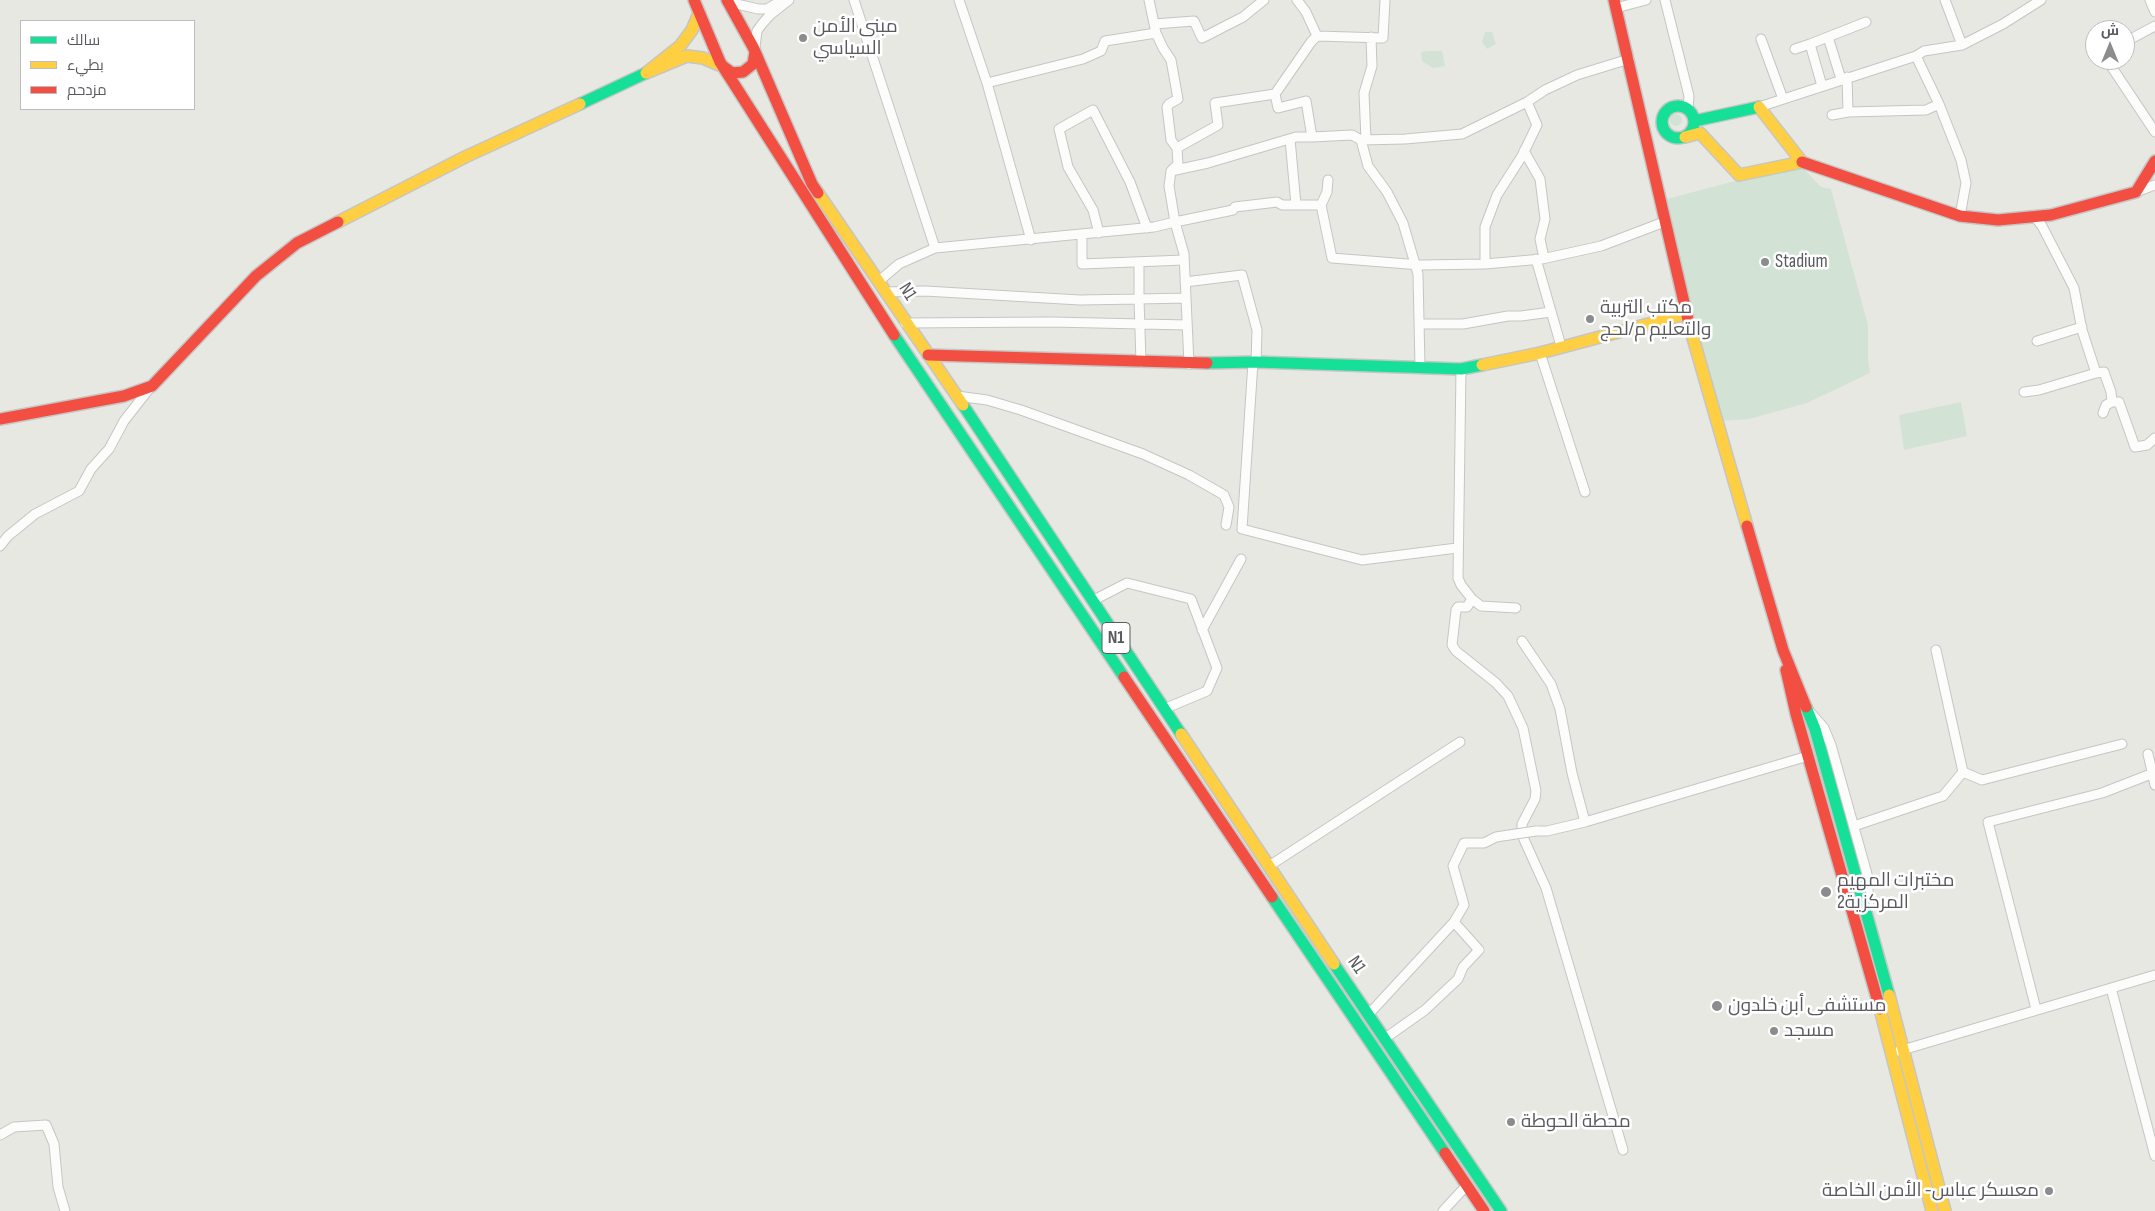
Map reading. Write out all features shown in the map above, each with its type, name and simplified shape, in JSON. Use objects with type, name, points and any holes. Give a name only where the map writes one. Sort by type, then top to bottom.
[{"type":"main road","name":"N1","points":[[694,0],[724,67],[864,291],[1484,1211]]},
{"type":"main road","points":[[646,73],[680,46],[692,30],[699,13],[699,0]]},
{"type":"main road","name":"N1","points":[[728,0],[755,52],[812,184],[957,396],[1384,1039],[1501,1211]]},
{"type":"main road","points":[[1615,4],[1686,314],[1784,650],[1807,708],[1869,919],[1945,1211]]},
{"type":"main road","points":[[0,419],[124,396],[152,386],[256,276],[297,242],[465,157],[646,73],[687,56],[702,58],[724,67],[732,73],[743,72],[752,64],[755,52]]},
{"type":"main road","points":[[1642,116],[1670,108],[1682,106],[1688,110],[1694,121],[1690,133],[1682,138],[1667,135],[1663,130],[1662,117],[1670,108]]},
{"type":"main road","points":[[1694,121],[1759,108],[1802,162]]},
{"type":"main road","points":[[1649,146],[1700,133],[1739,175],[1802,162],[1960,216],[1998,220],[2035,217],[2136,192],[2155,161]]},
{"type":"main road","points":[[928,354],[1190,364],[1255,362],[1461,368],[1540,352],[1686,314]]},
{"type":"main road","points":[[1784,650],[1791,693],[1891,1053],[1932,1211]]},
{"type":"street","points":[[728,0],[758,9],[768,9],[784,0]]},
{"type":"street","points":[[755,52],[757,31],[770,15],[789,0]]},
{"type":"street","points":[[854,0],[935,248]]},
{"type":"street","points":[[959,0],[987,83],[1031,240]]},
{"type":"street","points":[[1149,0],[1155,29],[1163,48],[1172,60],[1178,99],[1169,104],[1167,108],[1171,140],[1177,148],[1178,164],[1171,172],[1169,186],[1184,260],[1190,364]]},
{"type":"street","points":[[987,83],[1083,59],[1101,51],[1105,41],[1155,29],[1194,21],[1202,38],[1243,17],[1264,0]]},
{"type":"street","points":[[1297,0],[1306,12],[1318,36]]},
{"type":"street","points":[[1177,148],[1218,125],[1215,103],[1275,94],[1311,42],[1318,36],[1383,38],[1385,0]]},
{"type":"street","points":[[1615,4],[1646,0]]},
{"type":"street","points":[[1665,0],[1689,96],[1688,110]]},
{"type":"street","points":[[1945,0],[1962,44]]},
{"type":"street","points":[[1759,108],[1844,78],[1916,56],[1924,51],[1962,44],[2003,24],[2041,0]]},
{"type":"street","points":[[2150,0],[2155,12]]},
{"type":"street","points":[[1795,49],[1866,22]]},
{"type":"street","points":[[2135,37],[2155,26]]},
{"type":"street","points":[[1371,37],[1372,66],[1364,93],[1363,140],[1368,166],[1387,192],[1403,223],[1416,264],[1418,274],[1420,367]]},
{"type":"street","points":[[1828,37],[1844,78],[1848,112]]},
{"type":"street","points":[[1761,39],[1783,99]]},
{"type":"street","points":[[1810,44],[1822,86]]},
{"type":"street","points":[[1916,56],[1957,146],[1966,183],[1960,216]]},
{"type":"street","points":[[1171,172],[1290,139],[1352,135],[1363,140],[1402,139],[1462,134],[1527,102],[1545,90],[1577,74],[1629,60]]},
{"type":"street","points":[[2114,70],[2155,132]]},
{"type":"street","points":[[1275,94],[1278,108],[1306,101],[1312,137]]},
{"type":"street","points":[[1485,264],[1485,227],[1497,195],[1524,151],[1537,125],[1527,102]]},
{"type":"street","points":[[1832,115],[1848,112],[1926,110],[1939,104]]},
{"type":"street","points":[[1099,233],[1093,210],[1068,167],[1059,129],[1093,110],[1130,182],[1147,228]]},
{"type":"street","points":[[1290,139],[1296,205]]},
{"type":"street","points":[[1524,151],[1540,179],[1545,219],[1540,239],[1540,259],[1551,312],[1561,346]]},
{"type":"street","points":[[1328,180],[1327,192],[1321,205],[1332,258],[1416,264],[1485,264],[1540,259],[1601,246],[1664,222]]},
{"type":"street","points":[[2136,192],[2155,185]]},
{"type":"street","points":[[879,281],[899,264],[935,248],[1147,228],[1233,210],[1235,207],[1277,202],[1282,205],[1321,205]]},
{"type":"street","points":[[2035,217],[2042,226],[2074,288],[2082,327],[2096,373]]},
{"type":"street","points":[[1082,234],[1082,264],[1184,260]]},
{"type":"street","points":[[1139,262],[1141,362]]},
{"type":"street","points":[[1185,282],[1242,275],[1257,330],[1242,529],[1362,560],[1457,548]]},
{"type":"street","points":[[886,292],[925,292],[1080,300],[1186,298]]},
{"type":"street","points":[[1419,324],[1463,324],[1508,316],[1551,312]]},
{"type":"street","points":[[906,324],[956,322],[1187,325]]},
{"type":"street","points":[[2037,341],[2082,327]]},
{"type":"street","points":[[1540,352],[1584,492]]},
{"type":"street","points":[[1461,368],[1458,578],[1461,586],[1477,604],[1485,608],[1516,608]]},
{"type":"street","points":[[2024,392],[2104,372],[2111,392],[2112,402]]},
{"type":"street","points":[[0,546],[8,536],[35,514],[79,491],[91,469],[109,449],[124,421],[152,386]]},
{"type":"street","points":[[957,396],[986,400],[1021,410],[1144,454],[1189,475],[1224,495],[1229,508],[1226,525]]},
{"type":"street","points":[[2102,413],[2106,405],[2112,402],[2119,402],[2135,447],[2147,445],[2155,438]]},
{"type":"street","points":[[1202,630],[1241,559]]},
{"type":"street","points":[[1092,601],[1128,583],[1191,600],[1217,668],[1207,691],[1164,709]]},
{"type":"street","points":[[1472,599],[1467,607],[1458,607],[1456,610],[1452,644],[1456,651],[1496,683],[1508,696],[1523,728],[1536,791],[1535,799],[1522,824],[1522,835],[1546,888],[1623,1150]]},
{"type":"street","points":[[1522,641],[1551,684],[1560,709],[1572,773],[1585,822]]},
{"type":"street","points":[[1936,650],[1963,772]]},
{"type":"street","points":[[1807,708],[1824,728],[1829,739],[1868,882],[1869,919]]},
{"type":"street","points":[[1269,866],[1460,742]]},
{"type":"street","points":[[1963,772],[1982,780],[2122,744]]},
{"type":"street","points":[[2148,754],[2155,785]]},
{"type":"street","points":[[1368,1015],[1454,922],[1464,904],[1453,866],[1464,843],[1484,843],[1496,837],[1547,831],[1585,822],[1808,756]]},
{"type":"street","points":[[1854,826],[1943,796],[1963,772]]},
{"type":"street","points":[[2036,1009],[1988,822],[2102,793],[2151,774]]},
{"type":"street","points":[[1384,1039],[1425,1010],[1458,979],[1463,967],[1479,950],[1454,922]]},
{"type":"street","points":[[1891,1053],[2155,975]]},
{"type":"street","points":[[2111,988],[2155,1156]]},
{"type":"street","points":[[0,1135],[14,1127],[46,1125],[54,1144],[58,1187],[66,1211]]},
{"type":"street","points":[[1443,1211],[1467,1185]]},
{"type":"green space","points":[[1485,32],[1492,32],[1496,44],[1487,49],[1482,42]]},
{"type":"green space","points":[[1442,51],[1445,66],[1433,68],[1422,61],[1421,52]]},
{"type":"green space","points":[[1678,114],[1681,115],[1681,125],[1674,126],[1671,125],[1670,118],[1671,115]]},
{"type":"green space","name":"Stadium","points":[[1799,164],[1821,187],[1831,189],[1868,325],[1870,373],[1807,403],[1749,419],[1720,421],[1663,200]]},
{"type":"green space","points":[[1961,402],[1967,436],[1904,450],[1899,415]]},
{"type":"traffic: fast","points":[[580,104],[646,73]]},
{"type":"traffic: fast","points":[[1678,106],[1690,110],[1694,122],[1690,134],[1678,138],[1666,134],[1662,122],[1666,110],[1678,106]]},
{"type":"traffic: fast","points":[[1694,121],[1759,107]]},
{"type":"traffic: fast","points":[[894,335],[1124,677]]},
{"type":"traffic: fast","points":[[1207,363],[1256,362],[1461,369],[1482,365]]},
{"type":"traffic: fast","points":[[963,405],[1181,734]]},
{"type":"traffic: fast","points":[[1806,707],[1815,729],[1889,995]]},
{"type":"traffic: fast","points":[[1272,897],[1445,1153]]},
{"type":"traffic: fast","points":[[1334,964],[1501,1211]]},
{"type":"traffic: slow","points":[[699,13],[692,30],[680,46],[646,73],[687,56],[703,58],[724,67]]},
{"type":"traffic: slow","points":[[338,222],[465,157],[580,104]]},
{"type":"traffic: slow","points":[[1685,137],[1700,133],[1739,175],[1802,162],[1759,107]]},
{"type":"traffic: slow","points":[[818,193],[963,405]]},
{"type":"traffic: slow","points":[[1482,365],[1540,353],[1686,314]]},
{"type":"traffic: slow","points":[[1689,324],[1747,526]]},
{"type":"traffic: slow","points":[[1181,734],[1334,964]]},
{"type":"traffic: slow","points":[[1889,995],[1945,1211]]},
{"type":"traffic: slow","points":[[1880,1009],[1932,1211]]},
{"type":"traffic: jam","points":[[694,0],[720,62],[894,335]]},
{"type":"traffic: jam","points":[[727,0],[753,47],[812,184],[818,193]]},
{"type":"traffic: jam","points":[[1614,0],[1689,324]]},
{"type":"traffic: jam","points":[[724,67],[732,73],[743,72],[753,64],[755,52]]},
{"type":"traffic: jam","points":[[1802,162],[1960,216],[1998,220],[2051,215],[2136,192],[2155,161]]},
{"type":"traffic: jam","points":[[0,419],[124,396],[152,386],[256,276],[297,243],[338,222]]},
{"type":"traffic: jam","points":[[928,355],[1207,363]]},
{"type":"traffic: jam","points":[[1747,526],[1783,650],[1806,707]]},
{"type":"traffic: jam","points":[[1786,670],[1796,714],[1880,1009]]},
{"type":"traffic: jam","points":[[1124,677],[1272,897]]},
{"type":"traffic: jam","points":[[1445,1153],[1484,1211]]},
{"type":"place","name":"مبنى الأمن السياسي","points":[[803,38]]},
{"type":"place","name":"Stadium","points":[[1765,262]]},
{"type":"place","name":"مكتب التربية والتعليم م/لحج","points":[[1590,319]]},
{"type":"place","name":"مختبرات المهيم المركزية2","points":[[1826,892]]},
{"type":"place","name":"مستشفى أبن خلدون","points":[[1717,1006]]},
{"type":"place","name":"مسجد","points":[[1774,1031]]},
{"type":"place","name":"محطة الحوطة","points":[[1511,1122]]},
{"type":"place","name":"معسكر عباس- الأمن الخاصة","points":[[2049,1191]]}]
